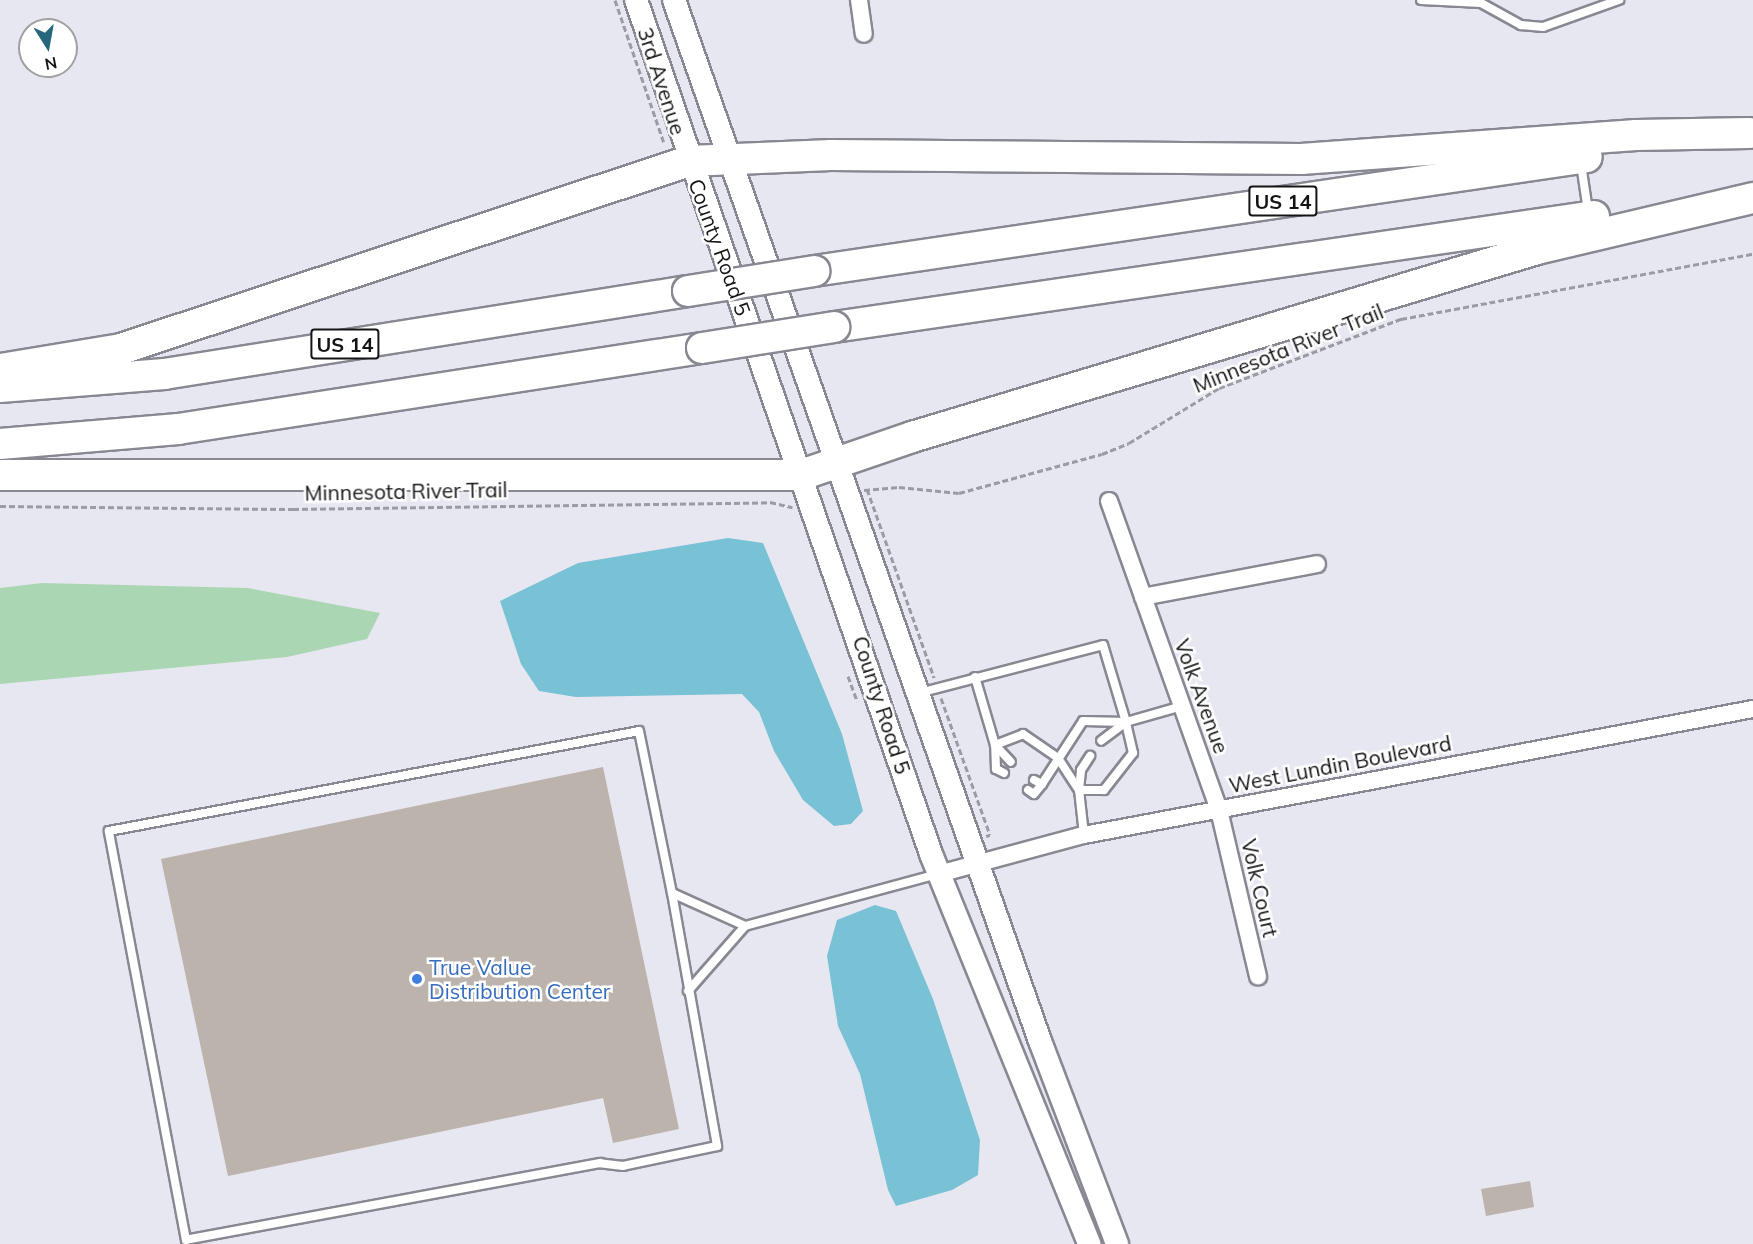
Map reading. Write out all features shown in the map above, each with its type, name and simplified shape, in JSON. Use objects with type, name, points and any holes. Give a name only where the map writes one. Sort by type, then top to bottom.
[{"type":"highway","points":[[0,369],[121,350],[689,161],[730,158],[1301,159],[1636,135],[1751,133]]},
{"type":"highway","name":"US 14","points":[[0,387],[164,374],[814,271],[1751,133]]},
{"type":"highway","points":[[0,444],[178,429],[834,327],[1753,191]]},
{"type":"highway","points":[[0,475],[801,475],[912,437],[1537,249],[1753,198]]},
{"type":"street","name":"3rd Avenue","points":[[636,0],[689,161]]},
{"type":"street","name":"3rd Avenue","points":[[674,0],[730,158]]},
{"type":"street","points":[[859,0],[864,34]]},
{"type":"street","name":"County Road 5","points":[[730,158],[977,862],[1116,1244]]},
{"type":"street","name":"County Road 5","points":[[689,161],[811,503],[939,874],[1089,1244]]},
{"type":"street","name":"Volk Avenue","points":[[1110,501],[1219,810]]},
{"type":"street","points":[[1143,597],[1317,564]]},
{"type":"street","name":"West Lundin Boulevard","points":[[939,874],[1084,835],[1753,709]]},
{"type":"street","name":"Volk Court","points":[[1219,810],[1258,976]]},
{"type":"lane","points":[[1421,0],[1481,3],[1521,25],[1543,27],[1619,0]]},
{"type":"lane","points":[[1581,158],[1589,217]]},
{"type":"lane","points":[[919,693],[1103,645],[1133,753],[1104,790],[1079,790]]},
{"type":"lane","points":[[975,677],[995,745],[996,769],[1004,773]]},
{"type":"lane","points":[[1028,790],[1034,794],[1038,782],[1058,758],[1083,721],[1126,722],[1182,706]]},
{"type":"lane","points":[[1101,741],[1126,722]]},
{"type":"lane","points":[[639,731],[672,893],[717,1146],[623,1166],[600,1163],[186,1240],[109,831],[639,731]]},
{"type":"lane","points":[[995,745],[1023,734],[1058,758],[1079,790]]},
{"type":"lane","points":[[995,745],[1011,762]]},
{"type":"lane","points":[[1084,835],[1079,790],[1081,770],[1090,756]]},
{"type":"lane","points":[[688,992],[745,926],[939,874]]},
{"type":"lane","points":[[672,893],[745,926]]},
{"type":"path","name":"Minnesota River Trail","points":[[847,492],[899,487],[959,493],[1129,443],[1200,397],[1401,319],[1753,254]]},
{"type":"path","name":"Minnesota River Trail","points":[[0,506],[293,509],[770,502],[796,508],[811,503]]},
{"type":"green space","points":[[42,583],[248,588],[380,613],[367,639],[287,657],[0,684],[0,588]]},
{"type":"water","points":[[728,538],[763,543],[842,734],[863,811],[851,824],[834,826],[803,800],[774,751],[759,712],[742,694],[576,697],[539,691],[521,664],[500,601],[578,563]]},
{"type":"water","points":[[875,905],[896,911],[933,999],[980,1140],[978,1175],[952,1190],[896,1206],[888,1190],[860,1074],[838,1026],[827,956],[837,920]]},
{"type":"building","name":"True Value Distribution Center","points":[[603,767],[679,1129],[613,1143],[603,1098],[228,1176],[161,859]]},
{"type":"building","points":[[1530,1181],[1534,1207],[1486,1216],[1481,1189]]},
{"type":"place","name":"True Value Distribution Center","points":[[417,979]]}]
